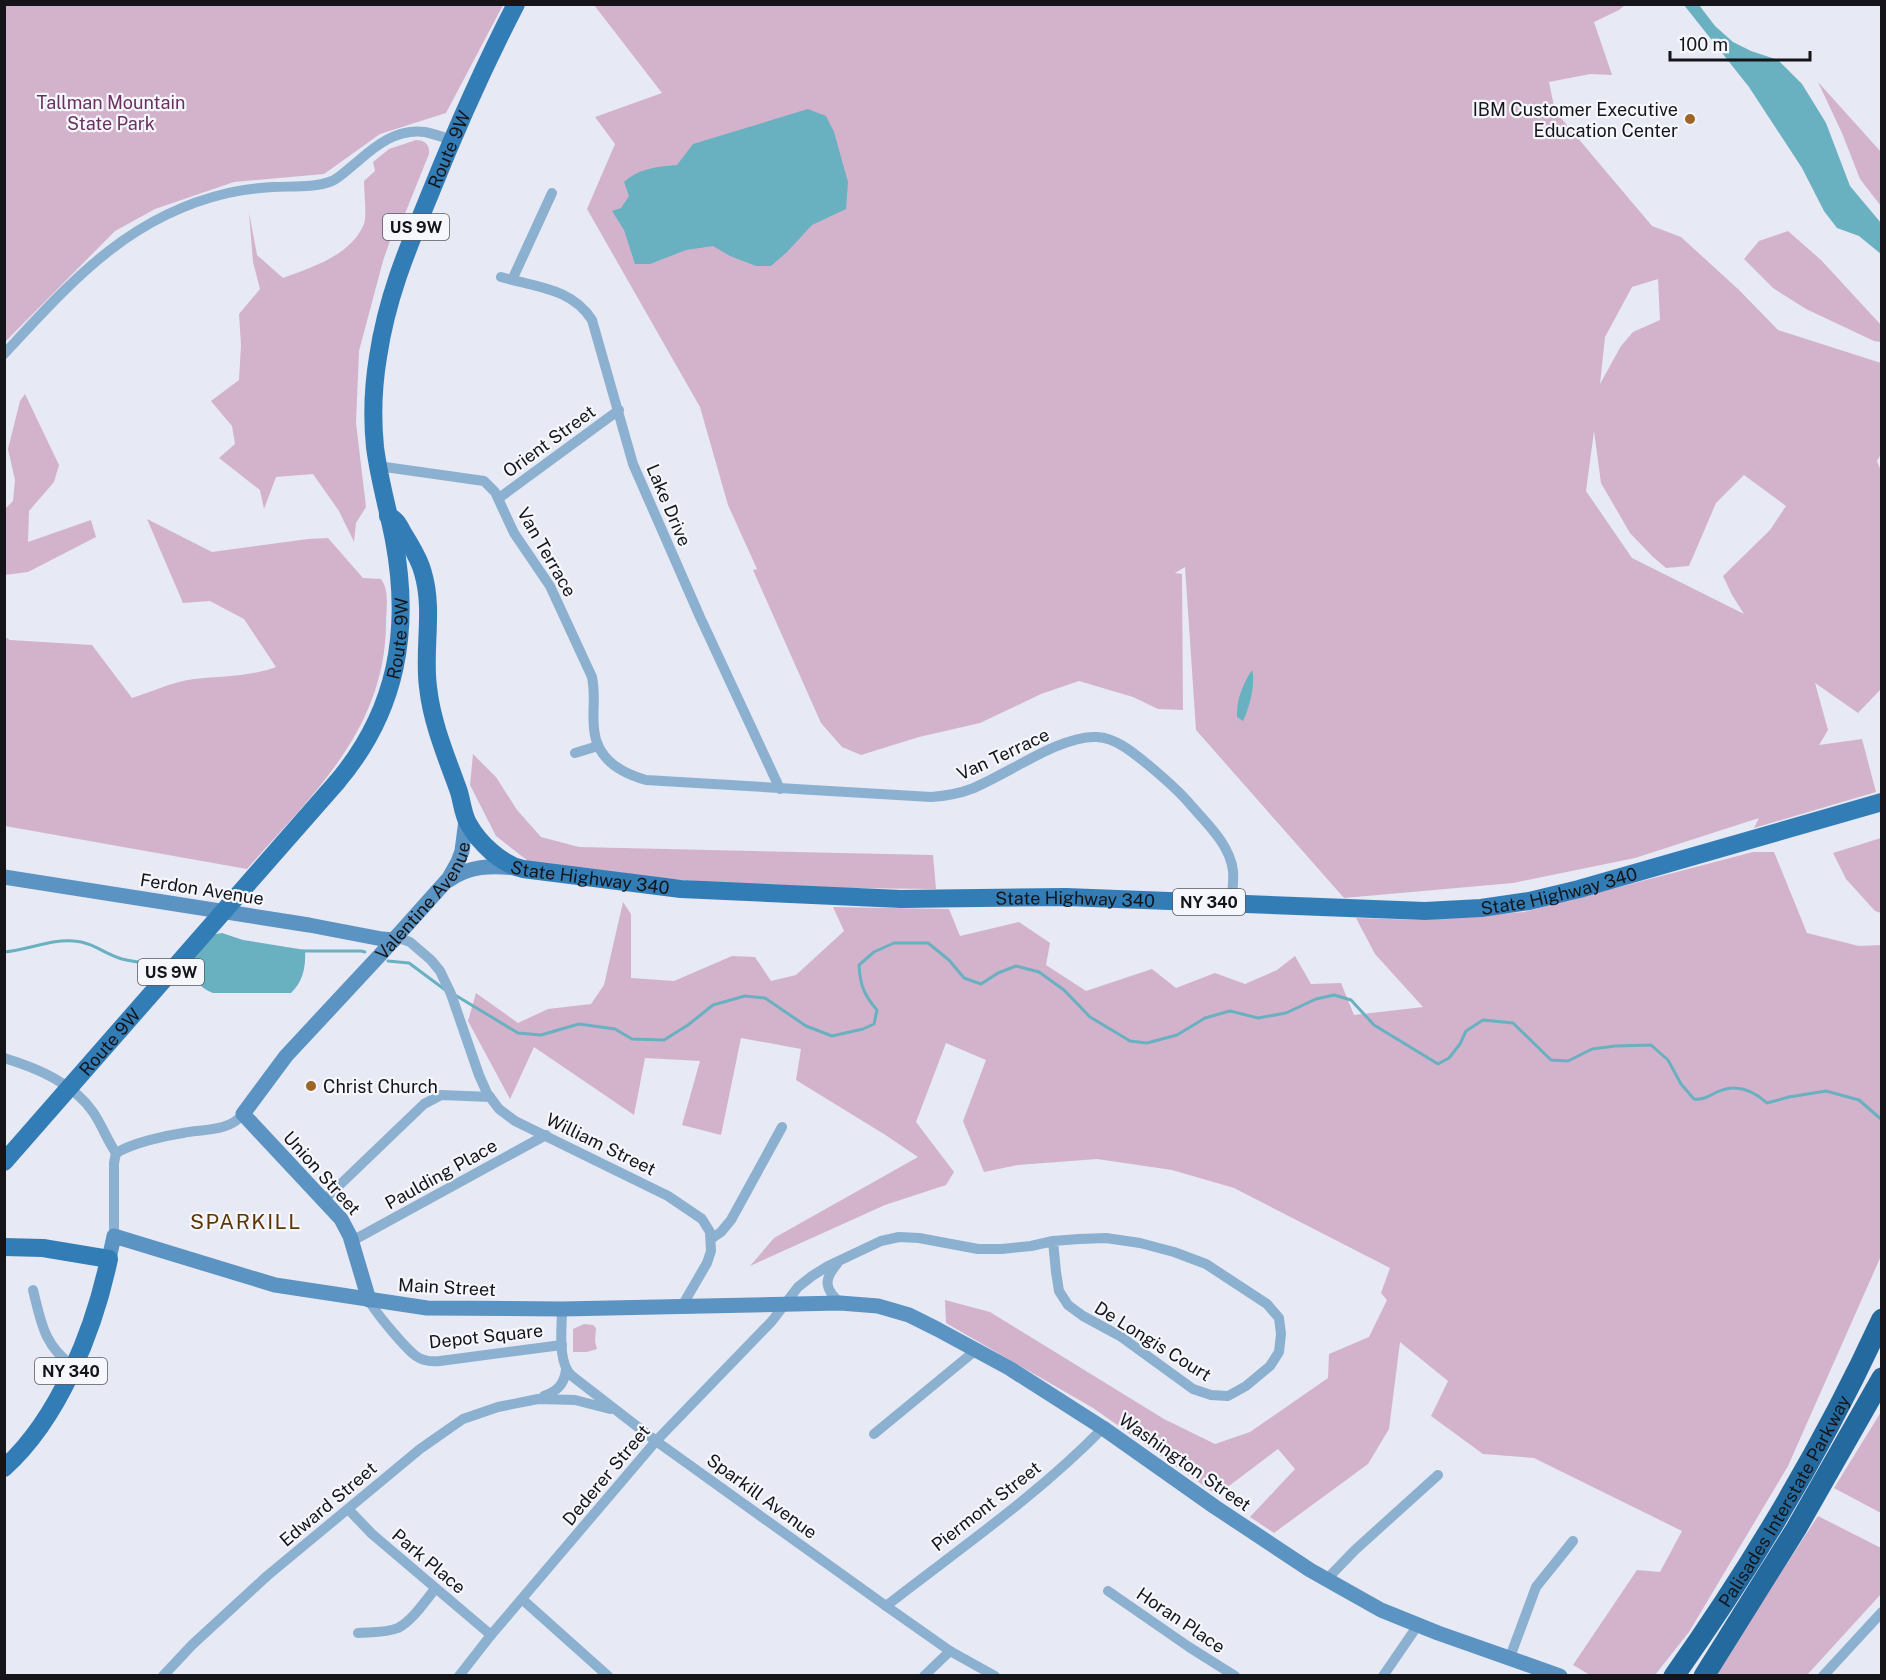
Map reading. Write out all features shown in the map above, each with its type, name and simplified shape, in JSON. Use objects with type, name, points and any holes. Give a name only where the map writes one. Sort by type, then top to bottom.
[{"type":"highway","name":"Palisades Interstate Parkway","points":[[1674,1676],[1726,1600],[1808,1466],[1881,1319]]},
{"type":"highway","name":"Palisades Interstate Parkway","points":[[1704,1676],[1761,1588],[1881,1378]]},
{"type":"main road","name":"Route 9W","points":[[4,1162],[337,782],[364,746],[379,719],[390,690],[395,668],[400,598],[398,568],[378,466],[374,430],[373,403],[384,322],[399,269],[452,140],[516,4]]},
{"type":"main road","name":"Valentine Avenue","points":[[243,1114],[278,1065],[442,886],[460,857],[465,840],[466,820],[460,796],[429,701],[427,597],[424,576],[417,556],[398,522],[388,516]]},
{"type":"main road","name":"State Highway 340","points":[[442,886],[460,873],[474,868],[496,866],[681,889],[901,899],[1066,897],[1425,911],[1481,908],[1529,901],[1580,889],[1881,802]]},
{"type":"main road","points":[[466,820],[478,838],[496,855],[523,869]]},
{"type":"main road","name":"Ferdon Avenue","points":[[4,878],[394,940]]},
{"type":"main road","name":"Union Street","points":[[243,1114],[341,1219],[352,1241],[369,1300]]},
{"type":"main road","name":"NY 340","points":[[7,1460],[29,1443],[45,1420],[73,1366],[95,1315],[114,1236]]},
{"type":"main road","name":"Main Street","points":[[114,1236],[275,1285],[433,1309],[562,1309],[785,1304]]},
{"type":"main road","points":[[4,1248],[43,1248],[109,1259]]},
{"type":"main road","name":"Washington Street","points":[[785,1304],[840,1303],[878,1306],[909,1315],[1009,1368],[1103,1428],[1215,1507],[1326,1580],[1381,1610],[1560,1676]]},
{"type":"street","points":[[4,354],[58,296],[114,246],[142,226],[166,214],[199,201],[251,188],[306,186],[332,180],[374,148],[392,137],[409,132],[425,132],[452,140]]},
{"type":"street","name":"Lake Drive","points":[[552,193],[507,278],[561,293],[576,301],[587,312],[596,329],[633,464],[654,515],[780,789]]},
{"type":"street","name":"Orient Street","points":[[499,498],[619,410]]},
{"type":"street","name":"Van Terrace","points":[[378,466],[484,481],[495,492],[514,533],[550,586],[592,677],[595,693],[594,729],[598,746],[609,762],[627,775],[646,780],[931,797],[951,795],[972,789],[1062,744],[1082,738],[1099,737],[1116,742],[1137,755],[1182,795],[1216,836],[1228,854],[1233,872],[1231,903]]},
{"type":"street","points":[[575,753],[598,746]]},
{"type":"street","name":"William Street","points":[[394,940],[402,939],[410,942],[440,971],[449,989],[479,1075],[490,1097],[506,1115],[684,1205],[704,1222],[711,1239]]},
{"type":"street","points":[[4,1058],[39,1071],[76,1093],[96,1117],[116,1153],[114,1236]]},
{"type":"street","points":[[324,1200],[424,1104],[441,1095],[490,1097]]},
{"type":"street","name":"Valentine Avenue","points":[[116,1153],[164,1137],[228,1126],[236,1122],[243,1114]]},
{"type":"street","points":[[682,1306],[707,1263],[711,1251],[711,1239],[721,1232],[731,1220],[782,1127]]},
{"type":"street","name":"Paulding Place","points":[[352,1241],[546,1135]]},
{"type":"street","name":"Dederer Street","points":[[463,1674],[491,1635],[656,1441],[772,1321],[798,1287],[812,1276],[842,1258],[881,1241],[899,1237],[1002,1249],[1053,1241]]},
{"type":"street","name":"De Longis Court","points":[[1106,1238],[1140,1243],[1206,1264],[1267,1304],[1279,1318],[1281,1334],[1279,1352],[1269,1366],[1246,1386],[1228,1396],[1211,1395],[1193,1389],[1120,1336],[1083,1317],[1068,1305],[1059,1291],[1053,1241],[1106,1238]]},
{"type":"street","points":[[840,1303],[830,1294],[827,1283],[830,1272],[842,1258]]},
{"type":"street","points":[[33,1290],[42,1327],[48,1341],[73,1366]]},
{"type":"street","name":"Depot Square","points":[[369,1300],[412,1354],[421,1359],[435,1361],[562,1345]]},
{"type":"street","points":[[538,1399],[559,1388],[565,1377],[562,1309]]},
{"type":"street","points":[[874,1434],[976,1350]]},
{"type":"street","name":"Sparkill Avenue","points":[[566,1370],[656,1441],[886,1606],[950,1651],[995,1676]]},
{"type":"street","points":[[538,1399],[583,1401],[618,1412]]},
{"type":"street","name":"Edward Street","points":[[163,1676],[192,1645],[267,1576],[420,1449],[463,1419],[498,1407],[538,1399]]},
{"type":"street","name":"Piermont Street","points":[[886,1606],[1050,1478],[1103,1428]]},
{"type":"street","points":[[1326,1580],[1355,1550],[1438,1475]]},
{"type":"street","name":"Park Place","points":[[349,1510],[372,1534],[491,1635]]},
{"type":"street","points":[[1510,1658],[1536,1587],[1573,1541]]},
{"type":"street","points":[[358,1633],[381,1632],[397,1628],[409,1619],[435,1589]]},
{"type":"street","name":"Horan Place","points":[[1108,1591],[1235,1676]]},
{"type":"street","points":[[523,1600],[608,1676]]},
{"type":"street","points":[[1823,1676],[1881,1612]]},
{"type":"street","points":[[1383,1676],[1418,1625]]},
{"type":"street","points":[[924,1676],[950,1651]]},
{"type":"green space","name":"Tallman Mountain State Park","points":[[5,4],[503,5],[446,113],[380,134],[324,174],[234,182],[155,209],[115,231],[5,342]]},
{"type":"green space","points":[[594,5],[1625,5],[1594,22],[1612,75],[1590,74],[1549,82],[1555,111],[1652,226],[1681,237],[1738,289],[1778,330],[1881,363],[1881,454],[1877,461],[1882,474],[1881,689],[1858,713],[1815,683],[1828,730],[1819,745],[1862,739],[1876,792],[1754,828],[1759,818],[1635,858],[1513,883],[1344,898],[1196,730],[1185,567],[1175,573],[1182,574],[1183,710],[1158,709],[1133,697],[1079,681],[1041,694],[980,723],[919,737],[861,755],[842,747],[821,723],[753,570],[757,569],[728,505],[700,407],[587,209],[615,144],[595,117],[662,93]],"holes":[[[1658,279],[1660,320],[1633,332],[1621,346],[1600,384],[1605,337],[1632,287]],[[1594,431],[1601,483],[1630,533],[1666,568],[1689,566],[1716,503],[1744,475],[1786,506],[1770,530],[1723,576],[1744,614],[1632,558],[1586,491]]]},
{"type":"green space","points":[[1818,82],[1881,152],[1881,206],[1860,179]]},
{"type":"green space","points":[[416,140],[426,144],[429,154],[396,236],[393,232],[359,351],[356,423],[366,507],[356,523],[354,542],[339,511],[313,474],[276,477],[264,509],[260,490],[219,458],[235,444],[232,426],[211,401],[239,380],[241,345],[239,314],[260,289],[253,262],[249,212],[257,255],[283,278],[318,264],[341,252],[358,235],[364,224],[364,181],[375,171],[373,162],[389,149]]},
{"type":"green space","points":[[1788,231],[1821,260],[1881,325],[1881,342],[1874,341],[1806,309],[1773,288],[1744,259],[1759,241]]},
{"type":"green space","points":[[25,394],[59,465],[54,482],[29,511],[28,542],[91,520],[96,537],[28,572],[5,575],[5,509],[13,501],[15,480],[8,449],[20,401]]},
{"type":"green space","points":[[147,519],[212,552],[328,538],[363,578],[381,579],[386,589],[387,606],[382,662],[373,697],[359,729],[319,787],[247,869],[5,826],[5,637],[10,640],[92,645],[132,698],[187,680],[246,674],[276,667],[244,619],[210,601],[183,603]]},
{"type":"green space","points":[[473,754],[496,777],[517,810],[541,837],[579,847],[933,855],[936,889],[765,887],[615,874],[528,861],[496,836],[470,785]]},
{"type":"green space","points":[[1882,838],[1881,913],[1875,911],[1846,879],[1833,853]]},
{"type":"green space","points":[[1753,852],[1774,852],[1807,933],[1859,946],[1881,945],[1881,1256],[1788,1466],[1689,1632],[1655,1675],[1590,1675],[1573,1665],[1637,1570],[1660,1572],[1682,1531],[1534,1458],[1483,1454],[1431,1416],[1448,1381],[1400,1342],[1389,1429],[1368,1464],[1274,1533],[1250,1517],[1295,1469],[1278,1449],[1217,1495],[1093,1408],[946,1323],[945,1300],[990,1312],[1164,1419],[1215,1444],[1250,1432],[1328,1378],[1329,1354],[1369,1337],[1387,1300],[1381,1293],[1390,1268],[1234,1188],[1172,1170],[1097,1159],[1018,1165],[984,1172],[963,1121],[986,1060],[946,1043],[916,1122],[954,1172],[946,1185],[885,1205],[750,1266],[774,1238],[918,1157],[796,1080],[801,1049],[741,1038],[721,1135],[682,1125],[700,1061],[645,1058],[634,1115],[534,1047],[510,1099],[468,1021],[476,993],[518,1023],[548,1009],[591,1004],[604,985],[623,902],[631,914],[631,978],[674,981],[732,956],[755,957],[771,981],[796,975],[844,931],[833,907],[949,909],[960,936],[1019,922],[1050,943],[1046,965],[1086,991],[1152,969],[1176,988],[1215,973],[1245,984],[1277,970],[1295,956],[1311,984],[1341,983],[1354,1015],[1423,1007],[1375,954],[1356,918],[1422,920],[1524,912]]},
{"type":"green space","points":[[584,1324],[593,1325],[596,1328],[597,1349],[573,1352],[573,1329]]},
{"type":"green space","points":[[1881,1412],[1881,1513],[1834,1488]]},
{"type":"green space","points":[[1818,1516],[1881,1548],[1881,1594],[1807,1675],[1713,1676]]},
{"type":"water","points":[[1684,5],[1699,5],[1715,26],[1733,42],[1778,60],[1802,84],[1826,123],[1850,186],[1881,223],[1881,254],[1859,236],[1837,228],[1824,211],[1802,168],[1749,87]]},
{"type":"water","points":[[808,109],[826,116],[834,132],[848,182],[846,209],[812,225],[771,266],[756,266],[730,256],[713,246],[686,250],[650,264],[635,264],[624,230],[612,211],[621,208],[629,196],[624,182],[642,171],[677,165],[693,144]]},
{"type":"water","points":[[1252,670],[1251,696],[1243,721],[1237,717],[1239,698]]},
{"type":"water","points":[[222,933],[243,940],[305,950],[303,974],[295,989],[291,993],[213,993],[203,988],[194,975],[194,959],[210,935]]},
{"type":"waterway","points":[[4,952],[56,942],[74,941],[122,959],[169,965]]},
{"type":"waterway","points":[[455,995],[518,1033],[541,1035],[579,1024],[615,1029],[632,1039],[664,1040],[713,1005],[745,996],[765,998],[806,1026],[832,1036],[874,1024],[877,1010],[864,989],[859,965],[874,952],[894,943],[928,943],[949,960],[964,978],[981,984],[998,973],[1016,966],[1039,972],[1064,990],[1090,1017],[1130,1041],[1147,1043],[1177,1035],[1205,1018],[1230,1011],[1258,1018],[1286,1013],[1316,999],[1334,995],[1351,1000],[1374,1025],[1438,1064],[1449,1058],[1460,1044],[1466,1031],[1483,1020],[1513,1023],[1551,1060],[1568,1061],[1592,1049],[1651,1045],[1668,1060],[1681,1084],[1694,1099],[1704,1098],[1731,1088],[1750,1091],[1767,1103],[1826,1091],[1859,1100],[1882,1120]]},
{"type":"waterway","points":[[301,951],[365,952]]},
{"type":"waterway","points":[[388,961],[409,963],[444,989]]},
{"type":"place","name":"IBM Customer Executive Education Center","points":[[1690,119]]},
{"type":"place","name":"Christ Church","points":[[311,1086]]},
{"type":"district","name":"SPARKILL","points":[[246,1221]]}]
